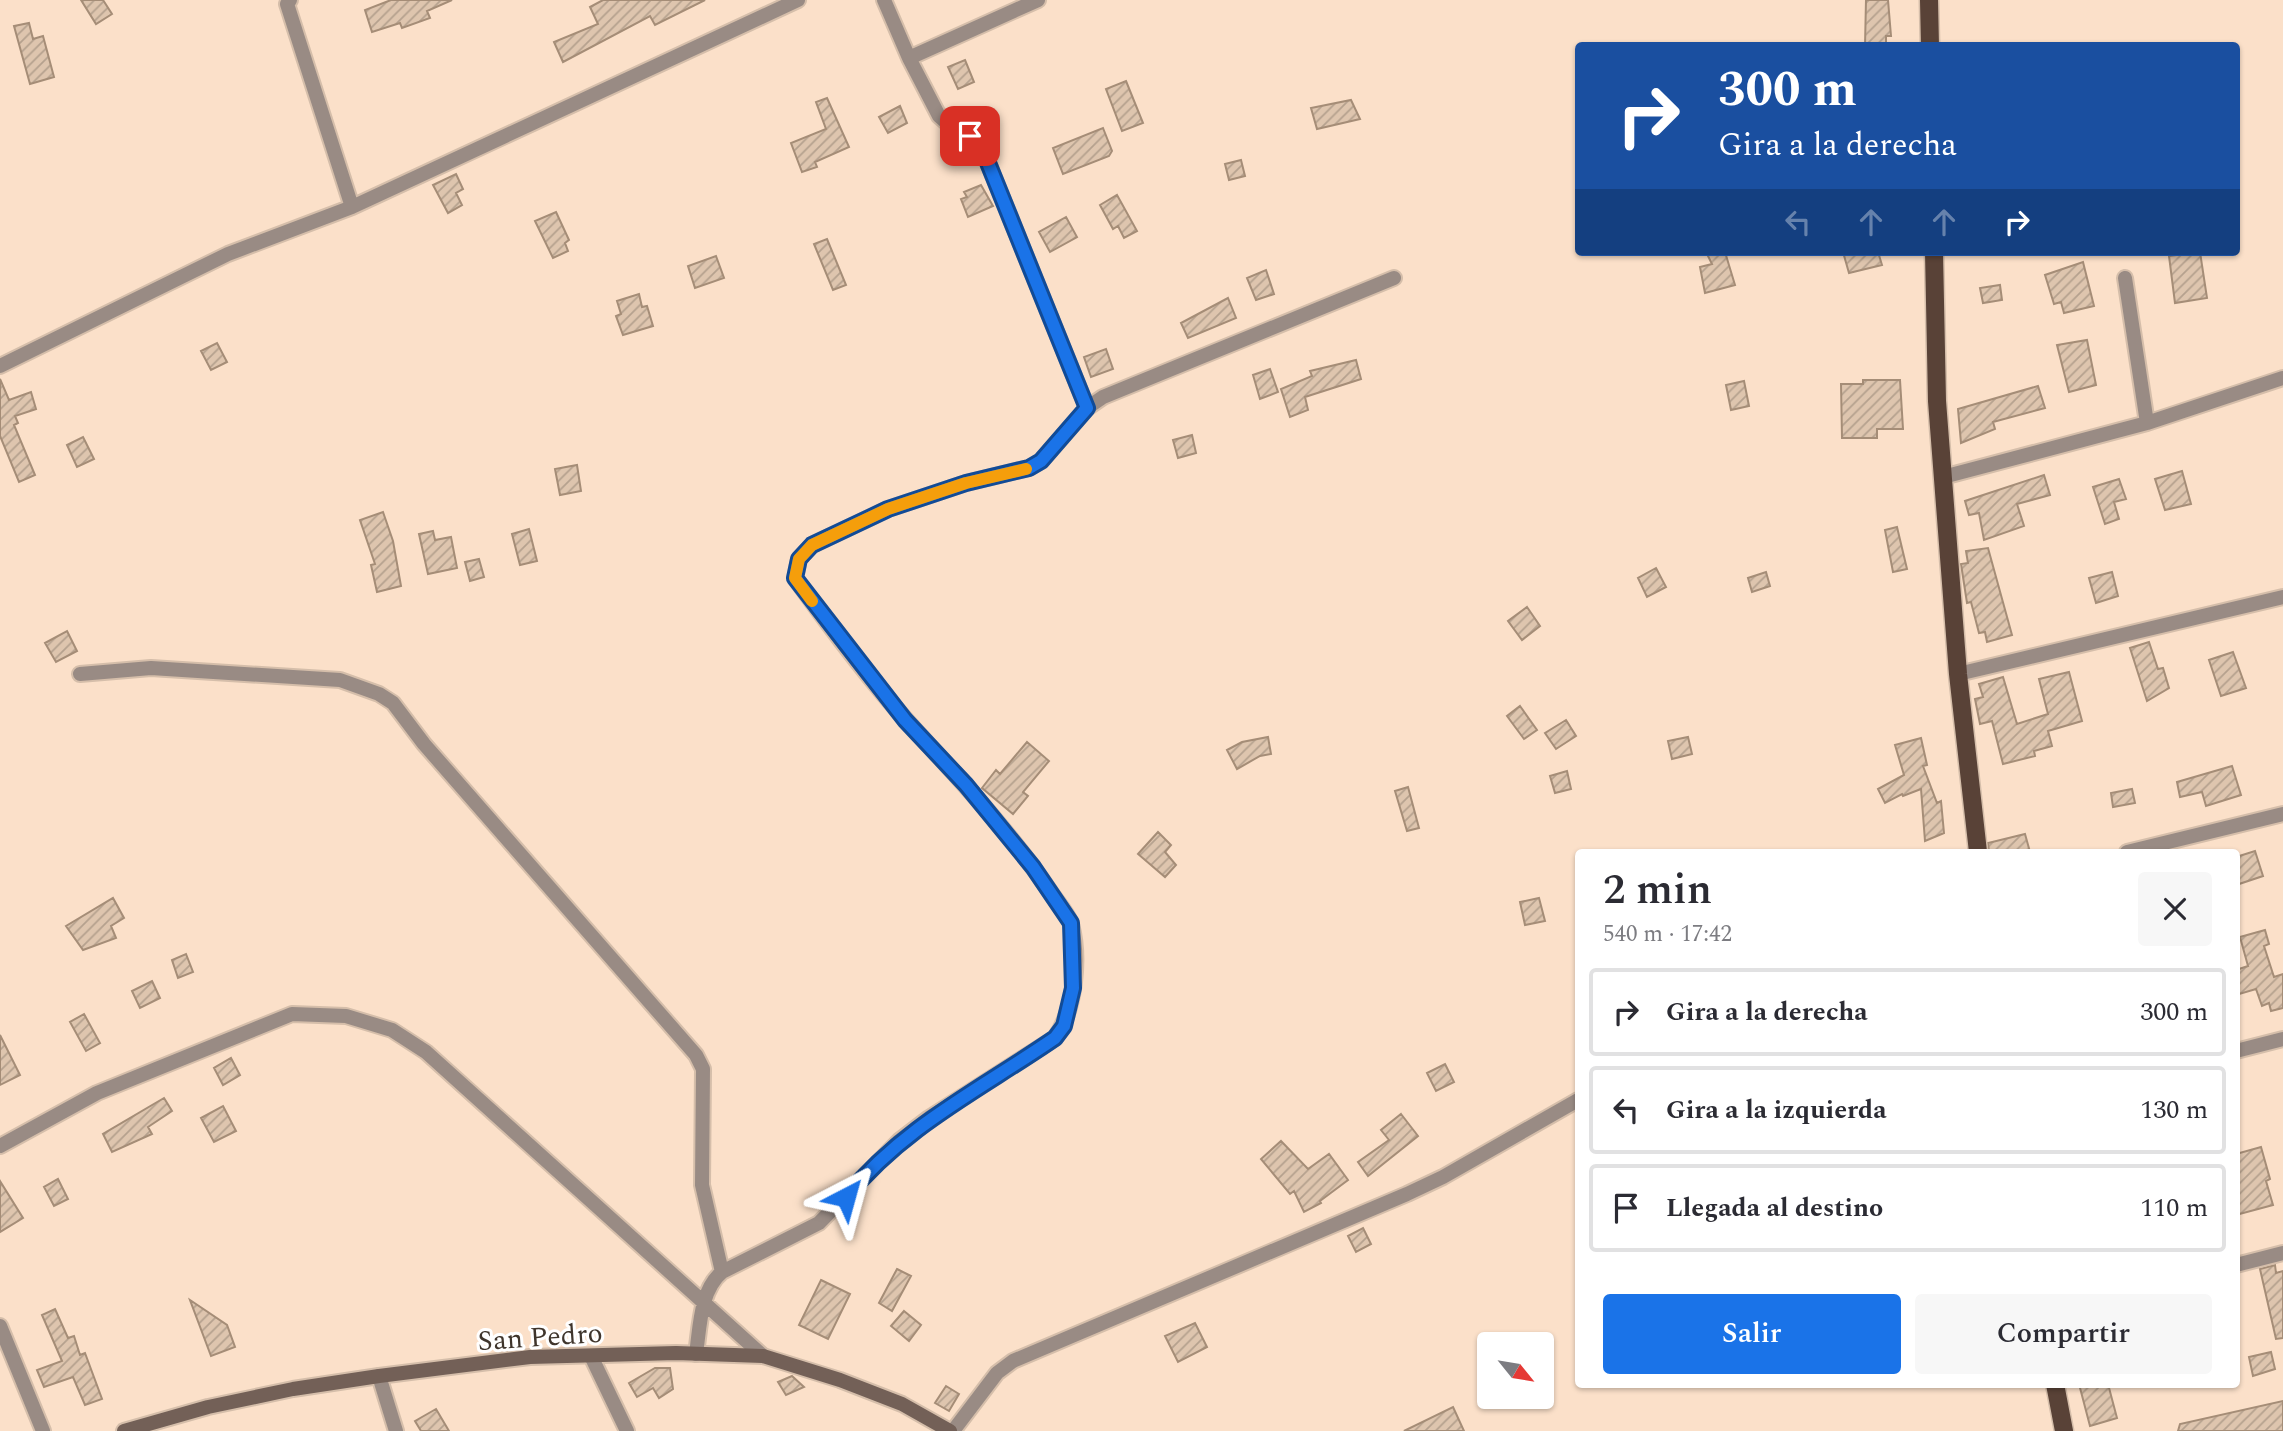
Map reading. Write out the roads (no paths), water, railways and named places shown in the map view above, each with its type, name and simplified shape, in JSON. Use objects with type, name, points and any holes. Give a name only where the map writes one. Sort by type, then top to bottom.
[{"type":"main road","points":[[1929,0],[1930,42]]},
{"type":"main road","points":[[1934,256],[1937,401],[1958,674],[1978,849]]},
{"type":"main road","points":[[2056,1388],[2064,1431]]},
{"type":"street","points":[[290,0],[287,4],[352,207]]},
{"type":"street","points":[[0,366],[228,254],[352,207],[798,0]]},
{"type":"street","points":[[884,0],[909,58],[939,116],[955,130],[980,143],[1087,408]]},
{"type":"street","points":[[909,58],[1038,0]]},
{"type":"street","points":[[696,1354],[704,1305],[713,1279],[819,1223],[899,1142],[929,1118],[1055,1038],[1064,1026],[1073,988],[1071,923],[1033,867],[966,785],[905,720],[795,578],[799,559],[812,545],[877,514],[966,483],[1029,468],[1041,461],[1087,408],[1103,397],[1394,278]]},
{"type":"street","points":[[2125,278],[2147,423]]},
{"type":"street","points":[[1943,477],[2147,423],[2283,378]]},
{"type":"street","points":[[1958,674],[2283,597]]},
{"type":"street","points":[[80,674],[150,668],[340,680],[393,703],[424,744],[696,1055],[703,1069],[702,1185],[722,1272]]},
{"type":"street","points":[[2139,849],[2283,814]]},
{"type":"street","points":[[0,1146],[97,1093],[292,1014],[346,1016],[392,1030],[426,1052],[763,1356]]},
{"type":"street","points":[[2240,1050],[2283,1039]]},
{"type":"street","points":[[952,1431],[997,1373],[1013,1361],[1432,1182],[1575,1102]]},
{"type":"street","points":[[2240,1264],[2283,1253]]},
{"type":"street","points":[[0,1326],[43,1431]]},
{"type":"street","name":"San Pedro","points":[[124,1431],[208,1406],[379,1376],[530,1357],[696,1354],[763,1356],[840,1380],[902,1404],[952,1431]]},
{"type":"street","points":[[591,1356],[627,1431]]},
{"type":"street","points":[[379,1376],[396,1431]]}]
